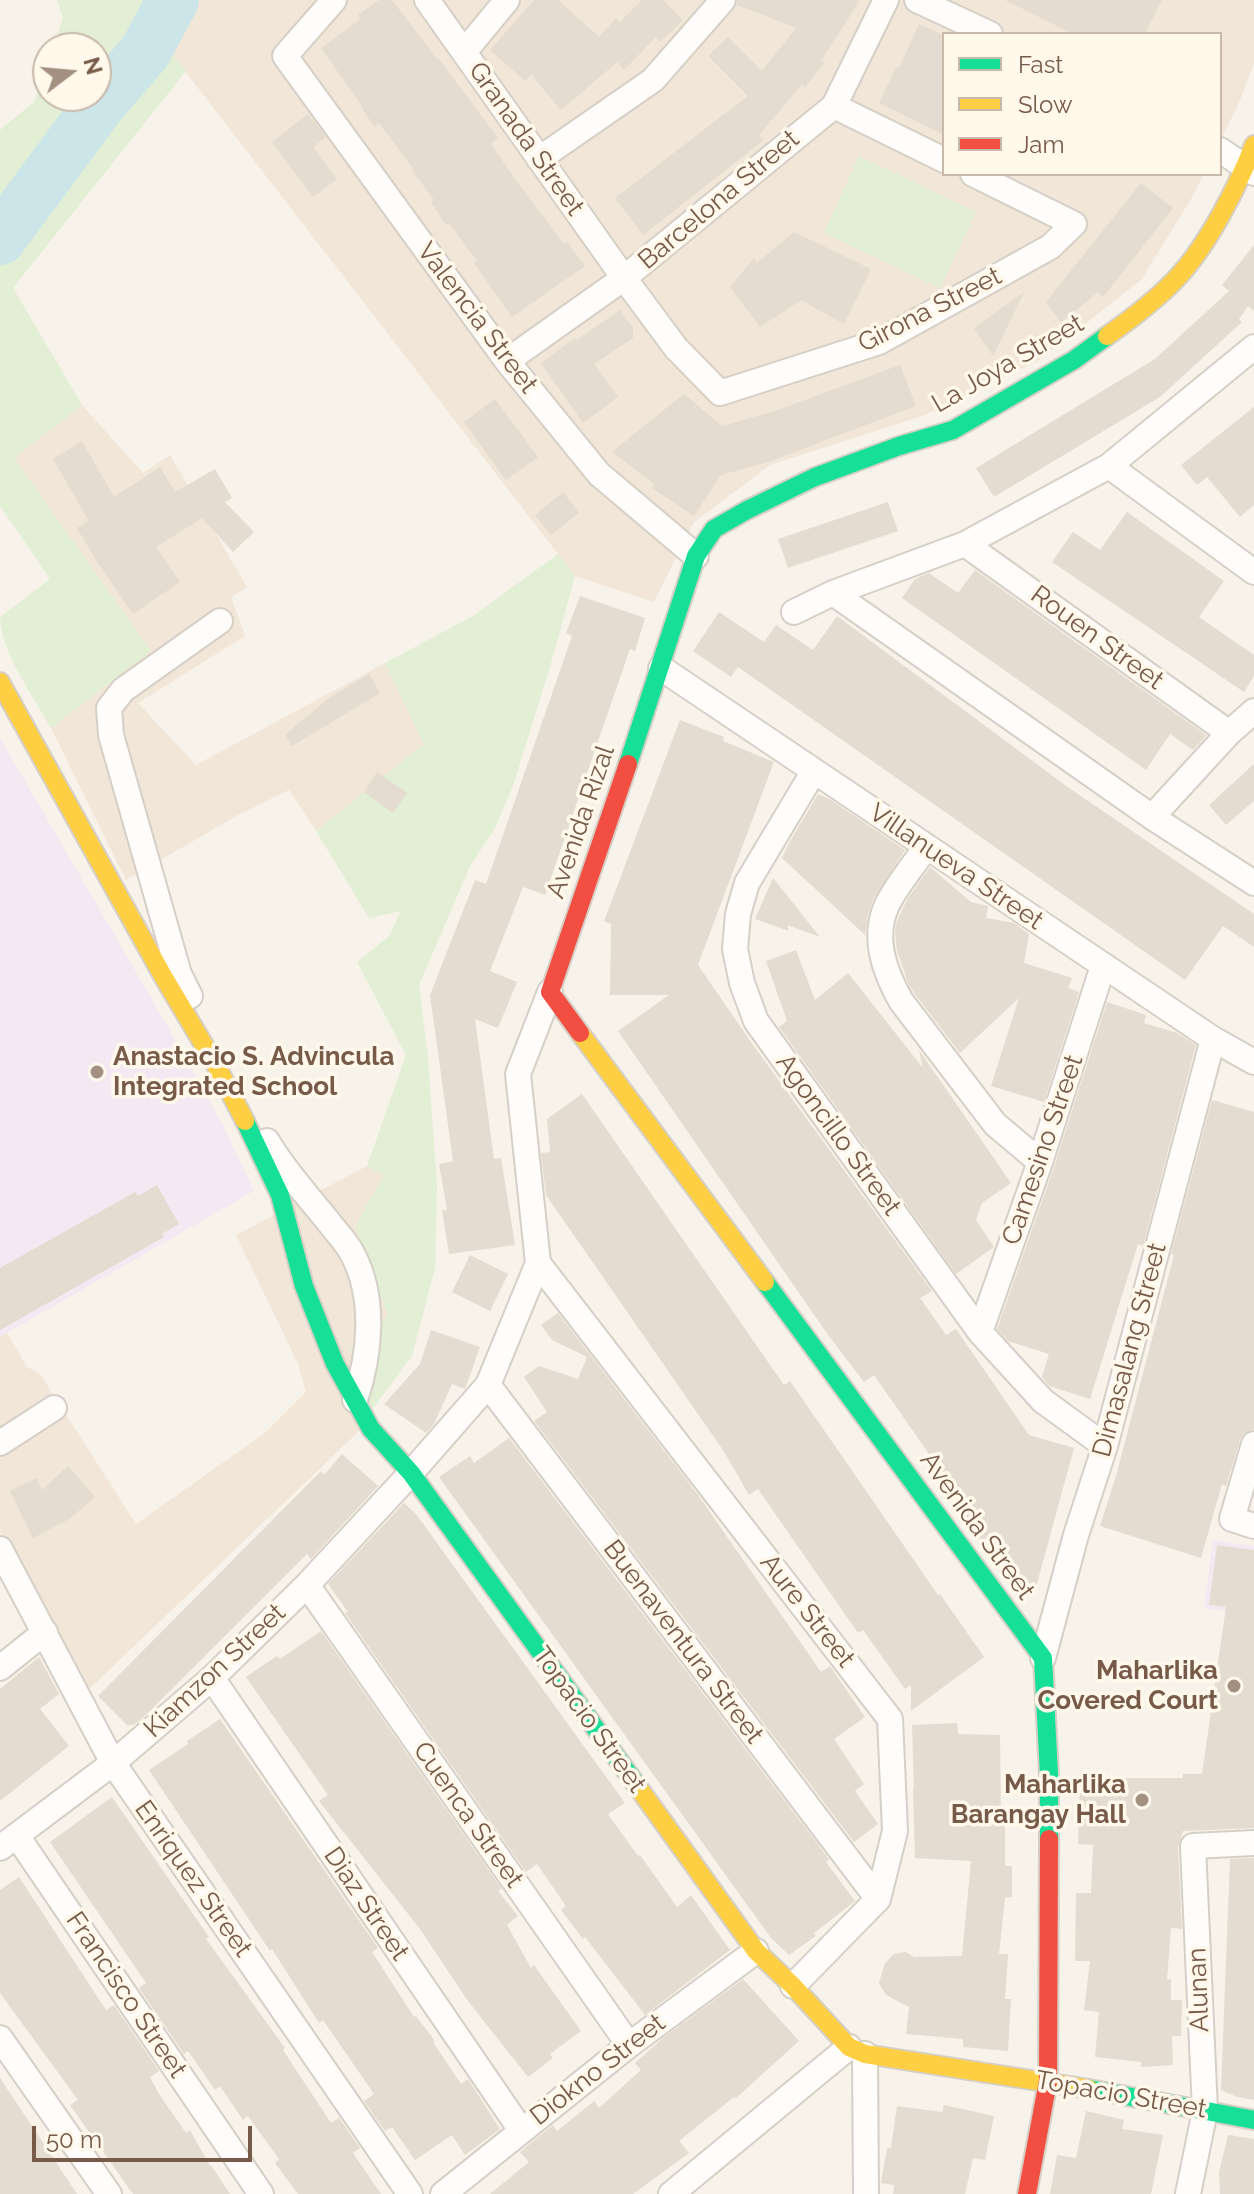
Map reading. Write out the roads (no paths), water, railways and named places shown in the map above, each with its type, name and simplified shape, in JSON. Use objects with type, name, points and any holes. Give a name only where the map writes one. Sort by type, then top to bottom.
[{"type":"street","name":"Valencia Street","points":[[334,0],[285,56],[507,361],[599,474],[696,556]]},
{"type":"street","name":"Granada Street","points":[[427,0],[624,278]]},
{"type":"street","points":[[464,52],[507,0]]},
{"type":"street","points":[[539,159],[653,80],[723,0]]},
{"type":"street","name":"Barcelona Street","points":[[507,361],[624,278],[834,106],[886,0]]},
{"type":"street","points":[[917,0],[986,32]]},
{"type":"street","points":[[834,106],[942,159]]},
{"type":"street","name":"La Joya Street","points":[[661,668],[696,556],[714,529],[815,477],[953,430],[1074,360],[1135,316],[1176,279],[1203,244],[1249,170],[1254,145]]},
{"type":"street","points":[[1222,151],[1249,170]]},
{"type":"street","name":"Girona Street","points":[[624,278],[676,348],[720,393],[879,342],[1050,247],[1074,224],[977,176]]},
{"type":"street","points":[[794,612],[833,593],[965,544],[1109,466],[1254,347]]},
{"type":"street","points":[[1109,466],[1250,562]]},
{"type":"street","name":"Rouen Street","points":[[965,544],[1229,733]]},
{"type":"street","points":[[833,593],[1152,817],[1254,883]]},
{"type":"street","points":[[220,621],[123,690],[109,708],[111,735],[179,974],[219,1056],[271,1149],[353,1253],[369,1312],[360,1385],[355,1400]]},
{"type":"street","name":"Villanueva Street","points":[[661,668],[1103,966],[1213,1039],[1254,1062]]},
{"type":"street","name":"Avenida Rizal","points":[[550,992],[661,668]]},
{"type":"street","name":"Topacio Street","points":[[0,682],[243,1117],[280,1195],[304,1286],[335,1364],[371,1429],[411,1473],[756,1951],[857,2051],[1048,2081],[1254,2120]]},
{"type":"street","points":[[1152,817],[1229,733],[1254,711]]},
{"type":"street","name":"Agoncillo Street","points":[[814,771],[747,883],[738,914],[735,949],[742,983],[756,1021],[980,1332],[1043,1401],[1105,1446]]},
{"type":"street","points":[[926,847],[887,904],[880,930],[882,961],[901,1001],[995,1124],[1040,1162]]},
{"type":"street","name":"Camesino Street","points":[[980,1332],[1040,1162],[1103,966]]},
{"type":"street","points":[[411,1473],[488,1385],[538,1263],[518,1074],[550,992]]},
{"type":"street","name":"Avenida Street","points":[[550,992],[1043,1658]]},
{"type":"street","name":"Dimasalang Street","points":[[1043,1658],[1076,1535],[1105,1446],[1213,1039]]},
{"type":"street","name":"Aure Street","points":[[538,1263],[890,1719],[895,1831],[878,1899]]},
{"type":"street","name":"Buenaventura Street","points":[[488,1385],[878,1899]]},
{"type":"street","points":[[0,1443],[54,1408]]},
{"type":"street","points":[[1254,1444],[1232,1519],[1254,1526]]},
{"type":"street","name":"Kiamzon Street","points":[[9,1842],[113,1763],[212,1678],[307,1585],[411,1473]]},
{"type":"street","name":"Enriquez Street","points":[[0,1549],[113,1763],[410,2194]]},
{"type":"street","name":"Cuenca Street","points":[[307,1585],[629,2045]]},
{"type":"street","points":[[0,1668],[45,1632]]},
{"type":"street","points":[[1027,2194],[1048,2081],[1049,1775],[1043,1658]]},
{"type":"street","name":"Diaz Street","points":[[212,1678],[521,2130]]},
{"type":"street","name":"Francisco Street","points":[[9,1842],[261,2194]]},
{"type":"street","name":"Alunan","points":[[1188,2194],[1205,2111],[1193,1846],[1254,1843]]},
{"type":"street","points":[[793,1986],[878,1899]]},
{"type":"street","name":"Diokno Street","points":[[443,2194],[629,2045],[756,1951]]},
{"type":"street","points":[[0,2038],[109,2194]]},
{"type":"street","points":[[675,2193],[857,2051]]},
{"type":"street","points":[[857,2051],[866,2194]]},
{"type":"waterway","points":[[0,239],[100,104],[145,52],[173,0]]},
{"type":"place","name":"Anastacio S. Advincula Integrated School","points":[[97,1072]]},
{"type":"place","name":"Maharlika Covered Court","points":[[1234,1686]]},
{"type":"place","name":"Maharlika Barangay Hall","points":[[1142,1800]]}]
